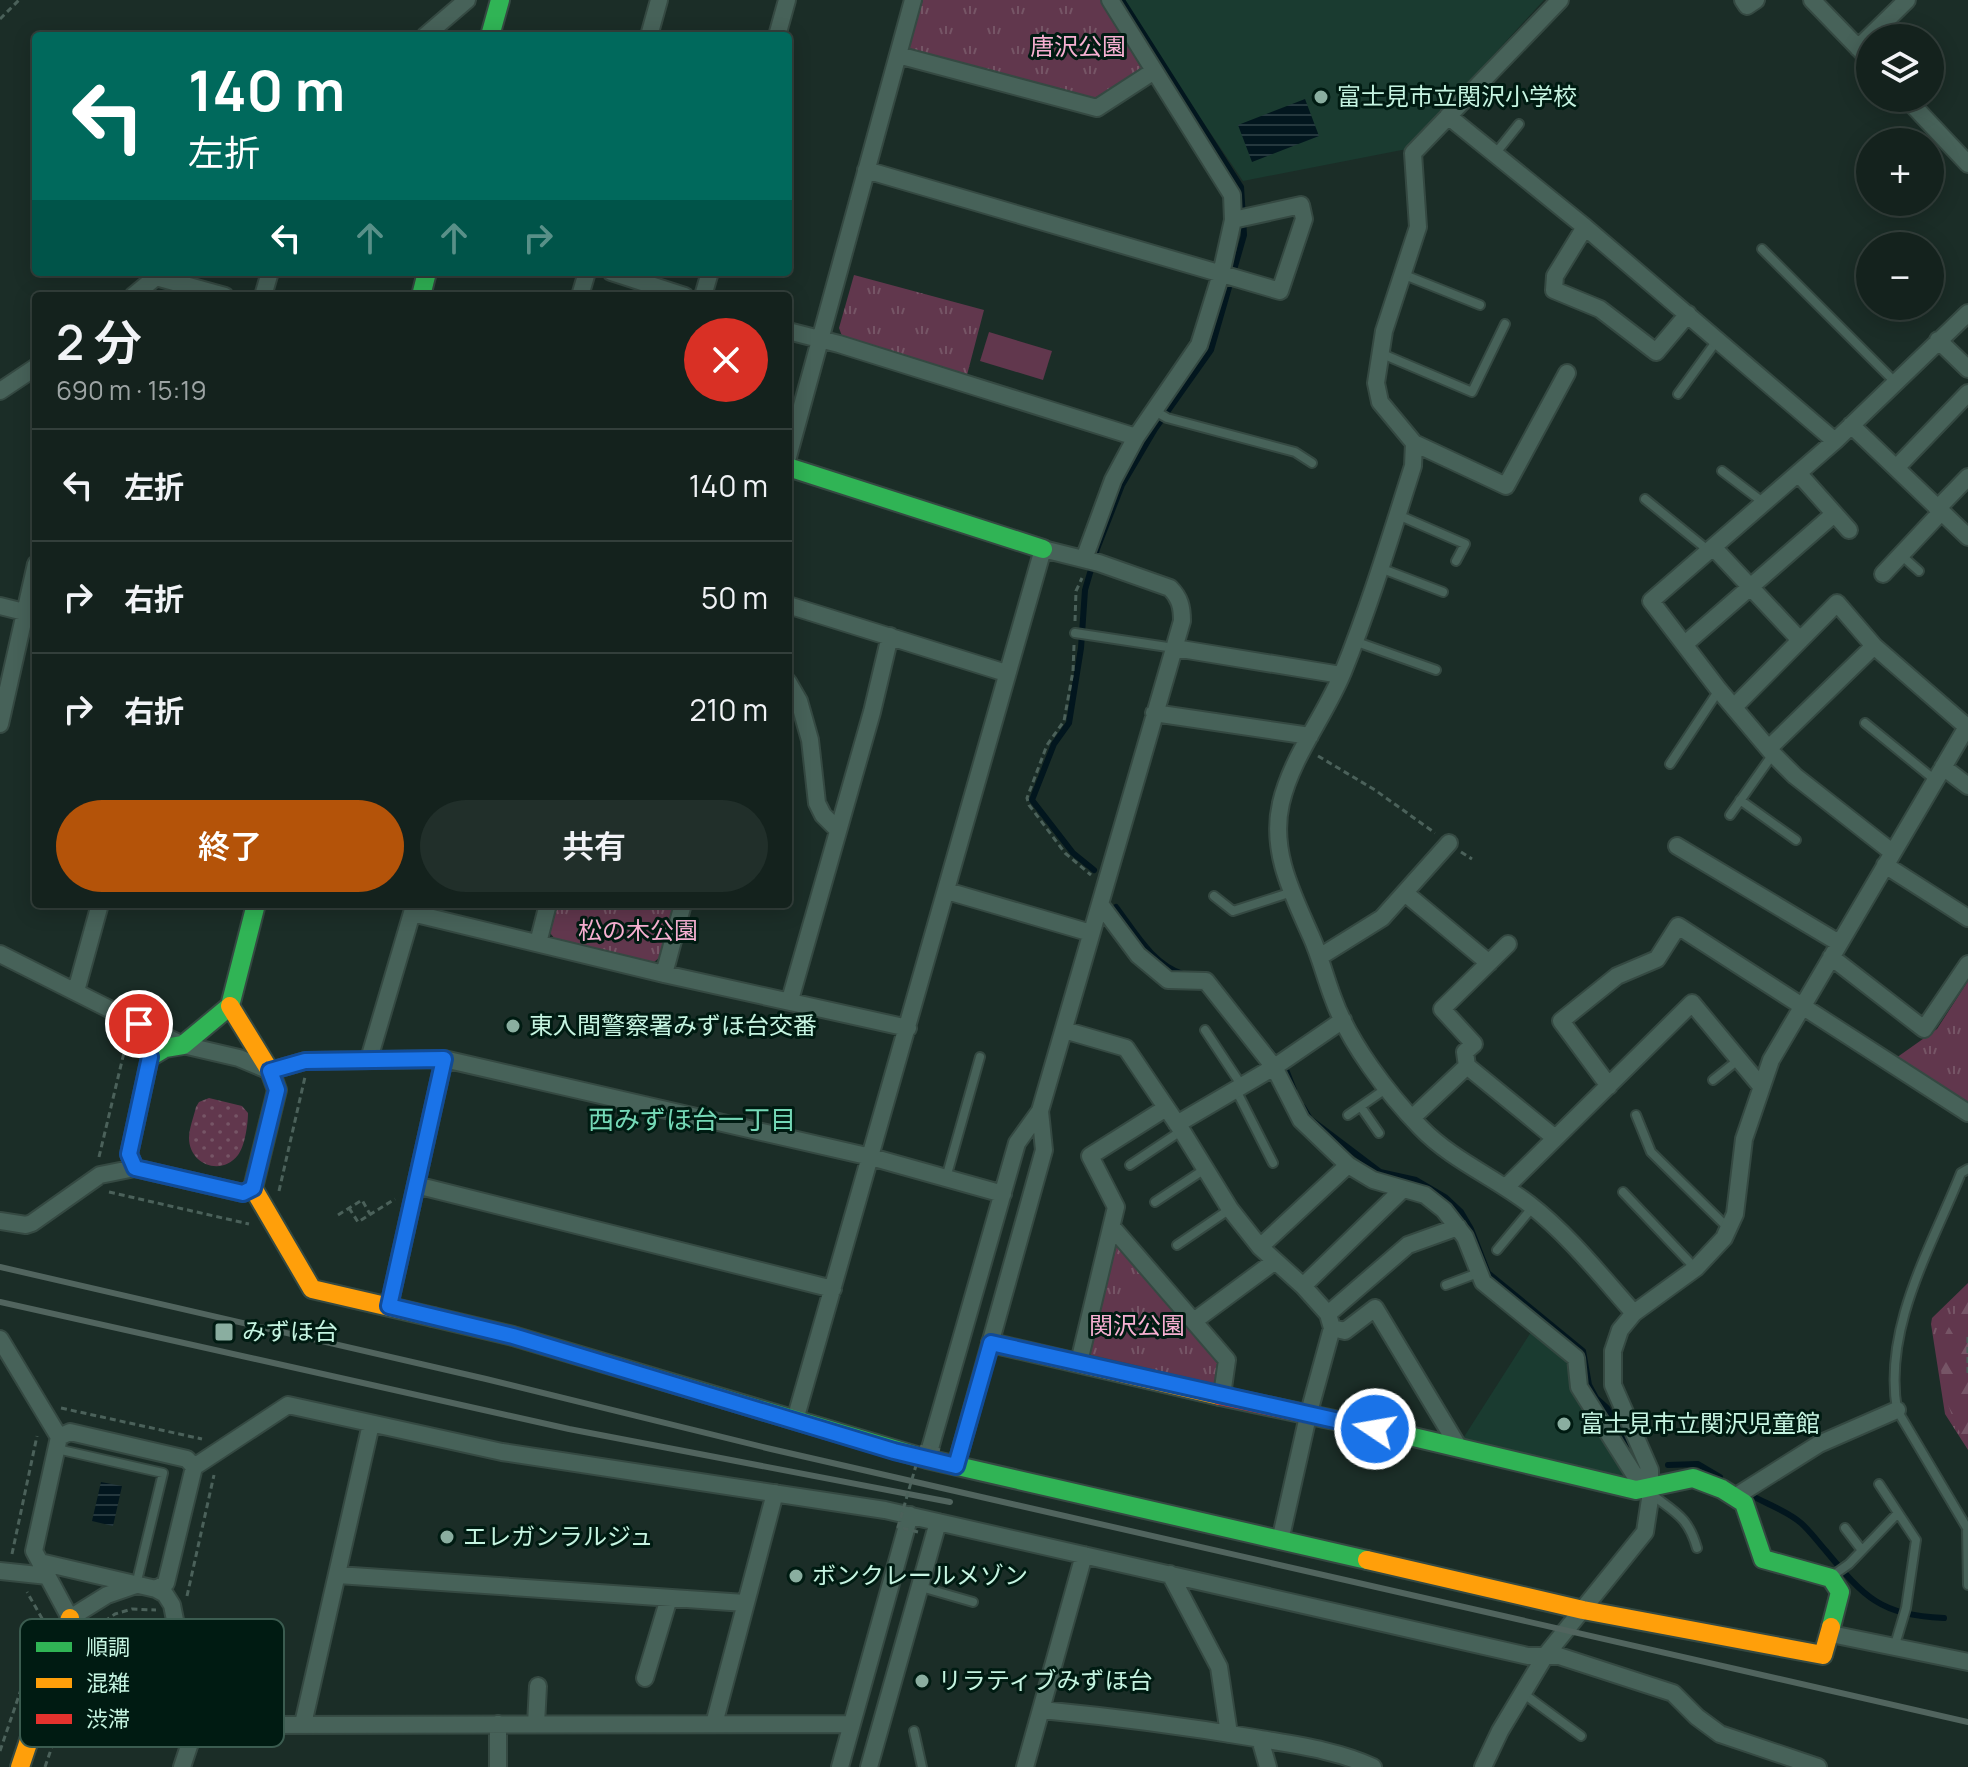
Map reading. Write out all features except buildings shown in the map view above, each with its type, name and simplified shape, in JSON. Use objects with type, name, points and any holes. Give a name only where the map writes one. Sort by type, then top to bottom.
[{"type":"street","points":[[491,32],[500,0]]},
{"type":"street","points":[[650,32],[659,0]]},
{"type":"street","points":[[778,32],[787,0]]},
{"type":"street","points":[[792,443],[913,0]]},
{"type":"street","points":[[1091,561],[1113,480],[1136,437],[1160,414],[1199,345],[1228,276],[1234,220],[1232,195],[1110,0]]},
{"type":"street","points":[[1560,0],[1413,153],[1418,227],[1384,331],[1376,383],[1380,402],[1414,443],[1506,486],[1567,373]]},
{"type":"street","points":[[1743,0],[1747,6],[1756,0]]},
{"type":"street","points":[[1812,0],[1856,46]]},
{"type":"street","points":[[1888,24],[1907,0]]},
{"type":"street","points":[[430,32],[463,4]]},
{"type":"street","points":[[898,55],[1097,108],[1154,71]]},
{"type":"street","points":[[1919,112],[1968,164]]},
{"type":"street","points":[[1448,116],[1585,227],[1835,441]]},
{"type":"street","points":[[866,170],[1280,291],[1304,219],[1301,205],[1234,220]]},
{"type":"street","points":[[1585,227],[1555,276],[1554,290],[1600,309],[1656,352],[1688,314]]},
{"type":"street","points":[[138,292],[157,276]]},
{"type":"street","points":[[165,276],[213,292]]},
{"type":"street","points":[[623,276],[673,292]]},
{"type":"street","points":[[1968,313],[1799,474],[1651,601],[1719,690],[1795,776],[1888,858],[1968,918]]},
{"type":"street","points":[[792,332],[1136,437]]},
{"type":"street","points":[[1938,340],[1968,369]]},
{"type":"street","points":[[0,391],[32,370]]},
{"type":"street","points":[[1897,467],[1968,393]]},
{"type":"street","points":[[1851,425],[1968,537]]},
{"type":"street","points":[[1414,443],[1413,466],[1354,641],[1281,805],[1277,840],[1282,867],[1321,956],[1333,999],[1343,1020],[1412,1118],[1445,1149],[1533,1207],[1563,1234],[1634,1313]]},
{"type":"street","points":[[792,468],[1043,549],[1160,582],[1178,596],[1182,609],[1175,648],[1040,1111],[1017,1143],[934,1455]]},
{"type":"street","points":[[1799,474],[1849,530]]},
{"type":"street","points":[[1883,574],[1968,477]]},
{"type":"street","points":[[1685,644],[1834,514]]},
{"type":"street","points":[[795,1420],[1043,549]]},
{"type":"street","points":[[1711,549],[1751,586],[1800,640]]},
{"type":"street","points":[[1483,1767],[1500,1731],[1545,1656],[1645,1532],[1651,1489],[1650,1470],[1613,1385],[1613,1351],[1620,1330],[1634,1313],[1696,1268],[1724,1238],[1735,1214],[1744,1139],[1771,1060],[1967,726],[1874,646],[1837,603],[1734,707]]},
{"type":"street","points":[[0,606],[30,614],[0,724]]},
{"type":"street","points":[[792,606],[1006,673]]},
{"type":"street","points":[[790,1000],[872,712],[890,636]]},
{"type":"street","points":[[1771,751],[1874,646]]},
{"type":"street","points":[[1175,648],[1341,675]]},
{"type":"street","points":[[792,689],[799,701],[810,740],[817,803],[823,815],[838,830]]},
{"type":"street","points":[[1154,713],[1307,742]]},
{"type":"street","points":[[1939,774],[1968,786]]},
{"type":"street","points":[[1321,956],[1382,918],[1449,843]]},
{"type":"street","points":[[1677,846],[1835,950],[1924,1029],[1968,964]]},
{"type":"street","points":[[947,891],[1091,933]]},
{"type":"street","points":[[1405,893],[1489,963]]},
{"type":"street","points":[[1100,904],[1138,955],[1168,980],[1206,981],[1278,1064],[1301,1120],[1348,1165],[1373,1180],[1425,1195],[1458,1227],[1483,1282],[1576,1358],[1579,1387],[1634,1474],[1651,1489]]},
{"type":"street","points":[[76,991],[99,908]]},
{"type":"street","points":[[150,1057],[165,1048],[183,1045],[230,1006],[255,908]]},
{"type":"street","points":[[369,1059],[413,908],[664,974],[908,1028]]},
{"type":"street","points":[[538,943],[547,908]]},
{"type":"street","points":[[664,974],[682,908]]},
{"type":"street","points":[[1609,1086],[1561,1021],[1617,976],[1657,959],[1678,926],[1968,1113]]},
{"type":"street","points":[[1508,944],[1442,1009],[1474,1044],[1465,1052],[1467,1066],[1555,1138]]},
{"type":"street","points":[[1,958],[76,991],[133,1030],[239,1058],[270,1071],[305,1061],[444,1059],[871,1157],[1003,1194]]},
{"type":"street","points":[[1506,1187],[1692,1003],[1760,1085]]},
{"type":"street","points":[[230,1006],[270,1071],[277,1090],[253,1188],[312,1289],[513,1336],[795,1420],[934,1455],[956,1466],[1583,1610],[1823,1655],[1831,1634],[1840,1592],[1833,1576],[1763,1559],[1744,1503],[1736,1496],[1693,1478],[1636,1490],[1458,1446],[1308,1416],[991,1343]]},
{"type":"street","points":[[1180,1127],[1343,1020]]},
{"type":"street","points":[[133,1030],[150,1057],[129,1154],[135,1168]]},
{"type":"street","points":[[1064,1030],[1126,1048],[1180,1127],[1230,1209],[1260,1247],[1303,1286],[1330,1321],[1345,1331],[1375,1308],[1458,1446]]},
{"type":"street","points":[[389,1306],[444,1059]]},
{"type":"street","points":[[1412,1118],[1467,1066]]},
{"type":"street","points":[[1079,1362],[1116,1207],[1090,1156],[1166,1108]]},
{"type":"street","points":[[956,1466],[1044,1150],[1040,1111]]},
{"type":"street","points":[[1260,1247],[1348,1165]]},
{"type":"street","points":[[0,1221],[32,1223],[100,1175],[135,1168],[243,1193],[253,1188]]},
{"type":"street","points":[[416,1186],[833,1289]]},
{"type":"street","points":[[1303,1286],[1403,1189]]},
{"type":"street","points":[[1112,1227],[1227,1360],[1222,1395]]},
{"type":"street","points":[[1280,1541],[1330,1321],[1408,1245],[1458,1227]]},
{"type":"street","points":[[1194,1321],[1275,1261]]},
{"type":"street","points":[[0,1339],[58,1443]]},
{"type":"street","points":[[156,1589],[166,1583],[194,1467],[288,1405],[502,1452],[910,1515],[1512,1652],[1559,1656],[1673,1693],[1720,1734],[1818,1767]]},
{"type":"street","points":[[1736,1496],[1819,1444],[1897,1410]]},
{"type":"street","points":[[303,1724],[371,1424]]},
{"type":"street","points":[[136,1585],[107,1595],[70,1618],[34,1551],[58,1443],[70,1432],[187,1459],[194,1467]]},
{"type":"street","points":[[714,1724],[775,1493]]},
{"type":"street","points":[[840,1767],[910,1515]]},
{"type":"street","points":[[869,1767],[938,1522]]},
{"type":"street","points":[[1025,1767],[1084,1555]]},
{"type":"street","points":[[6,1564],[156,1589],[165,1594],[172,1605],[175,1619]]},
{"type":"street","points":[[1170,1574],[1219,1667],[1229,1734]]},
{"type":"street","points":[[338,1575],[745,1603]]},
{"type":"street","points":[[645,1678],[669,1598]]},
{"type":"street","points":[[1831,1634],[1968,1662]]},
{"type":"street","points":[[536,1724],[538,1686]]},
{"type":"street","points":[[1042,1710],[1171,1724],[1304,1746],[1373,1767]]},
{"type":"street","points":[[284,1724],[851,1724]]},
{"type":"street","points":[[498,1724],[498,1767]]},
{"type":"street","points":[[1260,1739],[1268,1767]]},
{"type":"street","points":[[20,1767],[27,1747]]},
{"type":"street","points":[[182,1767],[189,1747]]},
{"type":"lane","points":[[1495,154],[1519,124]]},
{"type":"lane","points":[[1762,249],[1895,382]]},
{"type":"lane","points":[[1402,274],[1480,305]]},
{"type":"lane","points":[[1380,353],[1472,392],[1505,324]]},
{"type":"lane","points":[[1678,394],[1718,339]]},
{"type":"lane","points":[[1160,414],[1295,452],[1312,463]]},
{"type":"lane","points":[[1722,471],[1764,503]]},
{"type":"lane","points":[[1645,499],[1711,549]]},
{"type":"lane","points":[[1398,515],[1465,544],[1456,561]]},
{"type":"lane","points":[[1901,555],[1919,571]]},
{"type":"lane","points":[[1379,567],[1443,592]]},
{"type":"lane","points":[[1080,634],[1175,648]]},
{"type":"lane","points":[[1354,641],[1436,670]]},
{"type":"lane","points":[[1670,764],[1719,690]]},
{"type":"lane","points":[[1865,723],[1939,774]]},
{"type":"lane","points":[[1730,815],[1771,751]]},
{"type":"lane","points":[[1740,800],[1796,840]]},
{"type":"lane","points":[[1214,896],[1233,911],[1292,892]]},
{"type":"lane","points":[[1205,1030],[1239,1088],[1273,1163]]},
{"type":"lane","points":[[946,1178],[980,1057]]},
{"type":"lane","points":[[1713,1080],[1738,1060]]},
{"type":"lane","points":[[1348,1115],[1388,1087]]},
{"type":"lane","points":[[1361,1107],[1379,1133]]},
{"type":"lane","points":[[1636,1115],[1651,1152],[1729,1228]]},
{"type":"lane","points":[[1130,1165],[1180,1127]]},
{"type":"lane","points":[[1155,1202],[1205,1169]]},
{"type":"lane","points":[[1968,1169],[1961,1173],[1900,1322],[1894,1354],[1893,1390],[1897,1410],[1967,1528],[1968,1585]]},
{"type":"lane","points":[[1623,1192],[1696,1268]]},
{"type":"lane","points":[[1497,1250],[1533,1207]]},
{"type":"lane","points":[[1177,1245],[1230,1209]]},
{"type":"lane","points":[[1446,1285],[1478,1273]]},
{"type":"lane","points":[[58,1443],[163,1473],[136,1585]]},
{"type":"lane","points":[[1879,1484],[1916,1540],[1906,1608],[1894,1648]]},
{"type":"lane","points":[[1651,1489],[1691,1527],[1697,1548]]},
{"type":"lane","points":[[1833,1576],[1849,1564],[1898,1513]]},
{"type":"lane","points":[[1845,1528],[1861,1549]]},
{"type":"lane","points":[[921,1587],[973,1602]]},
{"type":"lane","points":[[1524,1694],[1581,1736]]},
{"type":"lane","points":[[914,1731],[922,1767]]},
{"type":"path","points":[[0,19],[19,0]]},
{"type":"path","points":[[1091,561],[1076,591],[1080,634],[1064,721],[1047,745],[1027,798],[1065,853],[1097,880]]},
{"type":"path","points":[[1307,742],[1472,859]]},
{"type":"path","points":[[97,1165],[133,1030]]},
{"type":"path","points":[[276,1202],[306,1074],[305,1061]]},
{"type":"path","points":[[349,1208],[358,1222],[416,1186]]},
{"type":"path","points":[[105,1191],[257,1226]]},
{"type":"path","points":[[338,1215],[362,1200],[370,1214]]},
{"type":"path","points":[[1968,1337],[1968,1377]]},
{"type":"path","points":[[59,1408],[206,1440]]},
{"type":"path","points":[[6,1564],[37,1436]]},
{"type":"path","points":[[918,1532],[898,1527],[922,1445],[934,1455]]},
{"type":"path","points":[[108,1619],[132,1609],[151,1611],[187,1600],[215,1471]]},
{"type":"path","points":[[23,1586],[43,1619]]},
{"type":"path","points":[[0,1751],[20,1692]]},
{"type":"path","points":[[45,1767],[52,1747]]},
{"type":"shaded area","name":"富士見市立関沢小学校","points":[[1120,0],[1544,0],[1407,149],[1243,181]]},
{"type":"shaded area","points":[[1531,1332],[1570,1360],[1627,1474],[1624,1478],[1462,1440]]},
{"type":"green space","name":"唐沢公園","points":[[923,0],[1104,0],[1146,67],[1093,99],[913,52],[908,45]]},
{"type":"green space","points":[[854,275],[984,310],[967,375],[842,336],[839,328]]},
{"type":"green space","points":[[989,332],[1052,351],[1043,380],[980,361]]},
{"type":"green space","name":"松の木公園","points":[[557,908],[674,908],[660,957],[654,962],[556,940],[550,933]]},
{"type":"green space","points":[[1968,981],[1968,1104],[1896,1058],[1937,1029]]},
{"type":"green space","points":[[209,1098],[242,1106],[248,1113],[246,1135],[240,1151],[231,1162],[223,1165],[200,1161],[190,1147],[189,1134],[196,1107],[199,1102]]},
{"type":"green space","name":"関沢公園","points":[[1115,1240],[1220,1361],[1216,1387],[1088,1357]]},
{"type":"green space","points":[[1968,1283],[1968,1450],[1945,1414],[1931,1324],[1932,1318]]},
{"type":"green space","points":[[1968,1285],[1968,1446],[1945,1395],[1941,1353],[1959,1296]]},
{"type":"water","points":[[1305,99],[1319,136],[1252,162],[1238,125]]},
{"type":"water","points":[[101,1482],[122,1486],[113,1526],[92,1521]]},
{"type":"waterway","points":[[1094,870],[1073,853],[1032,800],[1054,744],[1069,723],[1081,648],[1085,590],[1097,549],[1122,485],[1155,429],[1211,350],[1244,235],[1241,187],[1122,0]]},
{"type":"waterway","points":[[1116,907],[1153,955],[1183,974]]},
{"type":"waterway","points":[[1269,1049],[1287,1072],[1294,1090]]},
{"type":"waterway","points":[[1303,1107],[1310,1119],[1380,1172],[1416,1180],[1445,1197],[1461,1212],[1488,1273],[1583,1351],[1589,1385],[1596,1398],[1607,1408],[1637,1460]]},
{"type":"waterway","points":[[1668,1465],[1698,1464],[1720,1477]]},
{"type":"waterway","points":[[1747,1493],[1801,1523],[1852,1581],[1876,1601],[1904,1613],[1944,1618]]},
{"type":"railway","points":[[0,1267],[486,1379],[771,1449],[1968,1722]]},
{"type":"railway","points":[[0,1302],[569,1429],[950,1502]]},
{"type":"traffic: fast","points":[[491,32],[500,0]]},
{"type":"traffic: fast","points":[[422,292],[426,276]]},
{"type":"traffic: fast","points":[[792,468],[1043,549]]},
{"type":"traffic: fast","points":[[150,1057],[165,1048],[183,1045],[230,1006],[255,908]]},
{"type":"traffic: fast","points":[[433,1317],[513,1336],[927,1459],[1367,1560]]},
{"type":"traffic: fast","points":[[1405,1435],[1636,1490],[1693,1478],[1722,1489],[1744,1503],[1763,1559],[1831,1578],[1840,1592],[1831,1627]]},
{"type":"traffic: slow","points":[[230,1006],[270,1071],[277,1090],[253,1188],[312,1289],[433,1317]]},
{"type":"traffic: slow","points":[[991,1343],[1220,1396]]},
{"type":"traffic: slow","points":[[1367,1560],[1583,1610],[1823,1655],[1831,1627]]},
{"type":"traffic: slow","points":[[20,1767],[27,1747]]},
{"type":"traffic: jam","points":[[1220,1396],[1405,1435]]},
{"type":"place","name":"富士見市立関沢小学校","points":[[1321,97]]},
{"type":"place","name":"東入間警察署みずほ台交番","points":[[513,1026]]},
{"type":"place","name":"みずほ台","points":[[224,1332]]},
{"type":"place","name":"富士見市立関沢児童館","points":[[1564,1424]]},
{"type":"place","name":"エレガンラルジュ","points":[[447,1537]]},
{"type":"place","name":"ボンクレールメゾン","points":[[796,1576]]},
{"type":"place","name":"リラティブみずほ台","points":[[922,1681]]},
{"type":"district","name":"西みずほ台一丁目","points":[[692,1120]]},
{"type":"route","points":[[139,1024],[150,1057],[129,1154],[135,1168],[243,1193],[253,1188],[277,1090],[270,1071],[305,1061],[444,1059],[389,1306],[513,1336],[894,1451],[956,1466],[991,1343],[1375,1429]]}]
